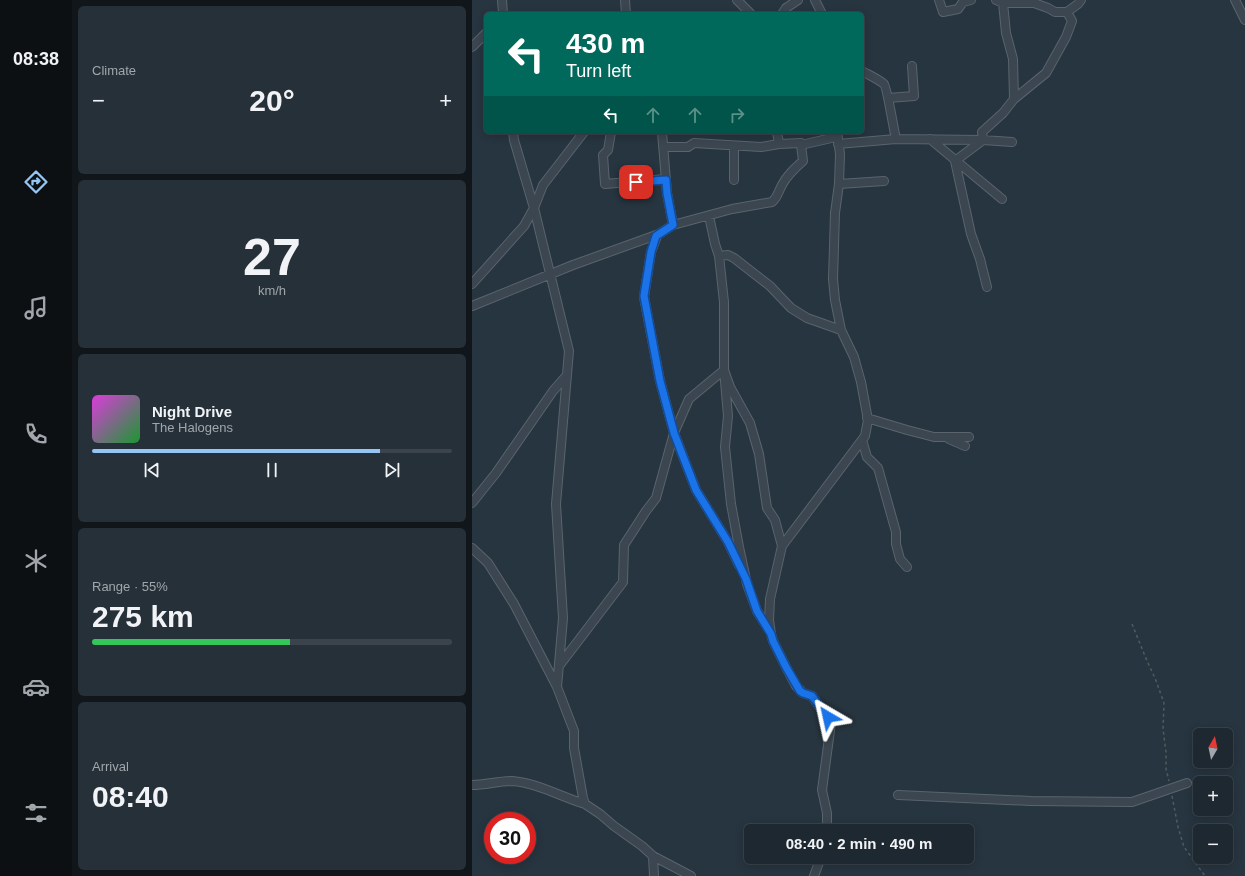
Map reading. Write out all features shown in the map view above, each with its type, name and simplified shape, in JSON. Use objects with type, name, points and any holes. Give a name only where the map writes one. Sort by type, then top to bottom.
[{"type":"street","points":[[625,0],[626,12]]},
{"type":"street","points":[[737,0],[748,12]]},
{"type":"street","points":[[783,12],[786,8],[798,0]]},
{"type":"street","points":[[815,0],[821,12]]},
{"type":"street","points":[[939,0],[943,12],[958,9],[966,1]]},
{"type":"street","points":[[1014,99],[1013,59],[1000,2],[1034,4],[1048,8],[1055,12],[1067,12],[1081,0]]},
{"type":"street","points":[[1235,0],[1245,20]]},
{"type":"street","points":[[983,140],[982,132],[1003,113],[1014,99],[1046,73],[1054,62],[1071,25],[1072,21],[1067,12]]},
{"type":"street","points":[[472,47],[484,35]]},
{"type":"street","points":[[888,98],[914,96],[912,66]]},
{"type":"street","points":[[864,72],[885,84],[896,139]]},
{"type":"street","points":[[513,134],[534,208],[569,352],[556,504],[563,618],[557,687]]},
{"type":"street","points":[[472,284],[524,226],[534,208],[543,185],[582,134]]},
{"type":"street","points":[[611,134],[608,150],[603,155],[605,184],[666,180]]},
{"type":"street","points":[[662,134],[667,193],[673,225]]},
{"type":"street","points":[[777,134],[779,144]]},
{"type":"street","points":[[827,824],[827,813],[822,790],[831,723],[812,696],[803,693],[796,686],[773,641],[769,620],[770,599],[782,546],[865,436],[867,418],[861,382],[854,357],[842,330],[835,300],[833,279],[835,213],[839,184],[840,154],[837,138]]},
{"type":"street","points":[[663,147],[688,147],[694,143],[761,147],[779,144],[800,143],[801,145],[837,138],[983,140],[1012,142]]},
{"type":"street","points":[[930,139],[1002,199]]},
{"type":"street","points":[[955,161],[983,140]]},
{"type":"street","points":[[472,306],[550,274],[659,234],[673,225],[732,209],[772,202],[777,198],[781,186],[794,168],[803,161],[801,145]]},
{"type":"street","points":[[734,146],[734,180]]},
{"type":"street","points":[[955,161],[971,234],[980,259],[987,288]]},
{"type":"street","points":[[839,184],[884,181]]},
{"type":"street","points":[[709,216],[719,256],[724,302],[724,370],[728,416],[725,447],[733,511],[746,579]]},
{"type":"street","points":[[659,234],[656,236],[651,252],[644,296],[660,381],[674,433],[696,490],[728,542],[746,579],[757,611],[771,634]]},
{"type":"street","points":[[719,256],[728,255],[734,258],[770,286],[791,308],[807,318],[842,330]]},
{"type":"street","points":[[559,666],[623,582],[624,545],[656,498],[674,433],[689,399],[724,370]]},
{"type":"street","points":[[724,370],[730,387],[750,423],[758,454],[767,508],[775,520],[782,546]]},
{"type":"street","points":[[472,503],[496,473],[552,391],[567,375]]},
{"type":"street","points":[[867,418],[934,437],[969,437]]},
{"type":"street","points":[[944,437],[965,446]]},
{"type":"street","points":[[862,440],[867,457],[878,468],[896,532],[896,544],[900,559],[907,567]]},
{"type":"street","points":[[472,548],[488,563],[514,604],[557,687],[574,731],[574,748],[585,804]]},
{"type":"street","points":[[472,785],[511,781],[545,789],[585,804],[642,846],[653,856],[691,876]]},
{"type":"street","points":[[898,795],[1031,801],[1132,802],[1187,783]]},
{"type":"street","points":[[653,856],[654,876]]},
{"type":"street","points":[[814,876],[818,864]]},
{"type":"path","points":[[1132,624],[1164,703],[1163,729],[1166,752],[1166,770],[1178,828],[1184,847],[1205,876]]},
{"type":"route","points":[[636,182],[666,180],[673,225],[656,236],[651,252],[644,296],[660,381],[674,433],[696,490],[728,542],[746,579],[757,611],[771,634],[773,641],[796,686],[803,693],[811,695],[828,717]]}]
